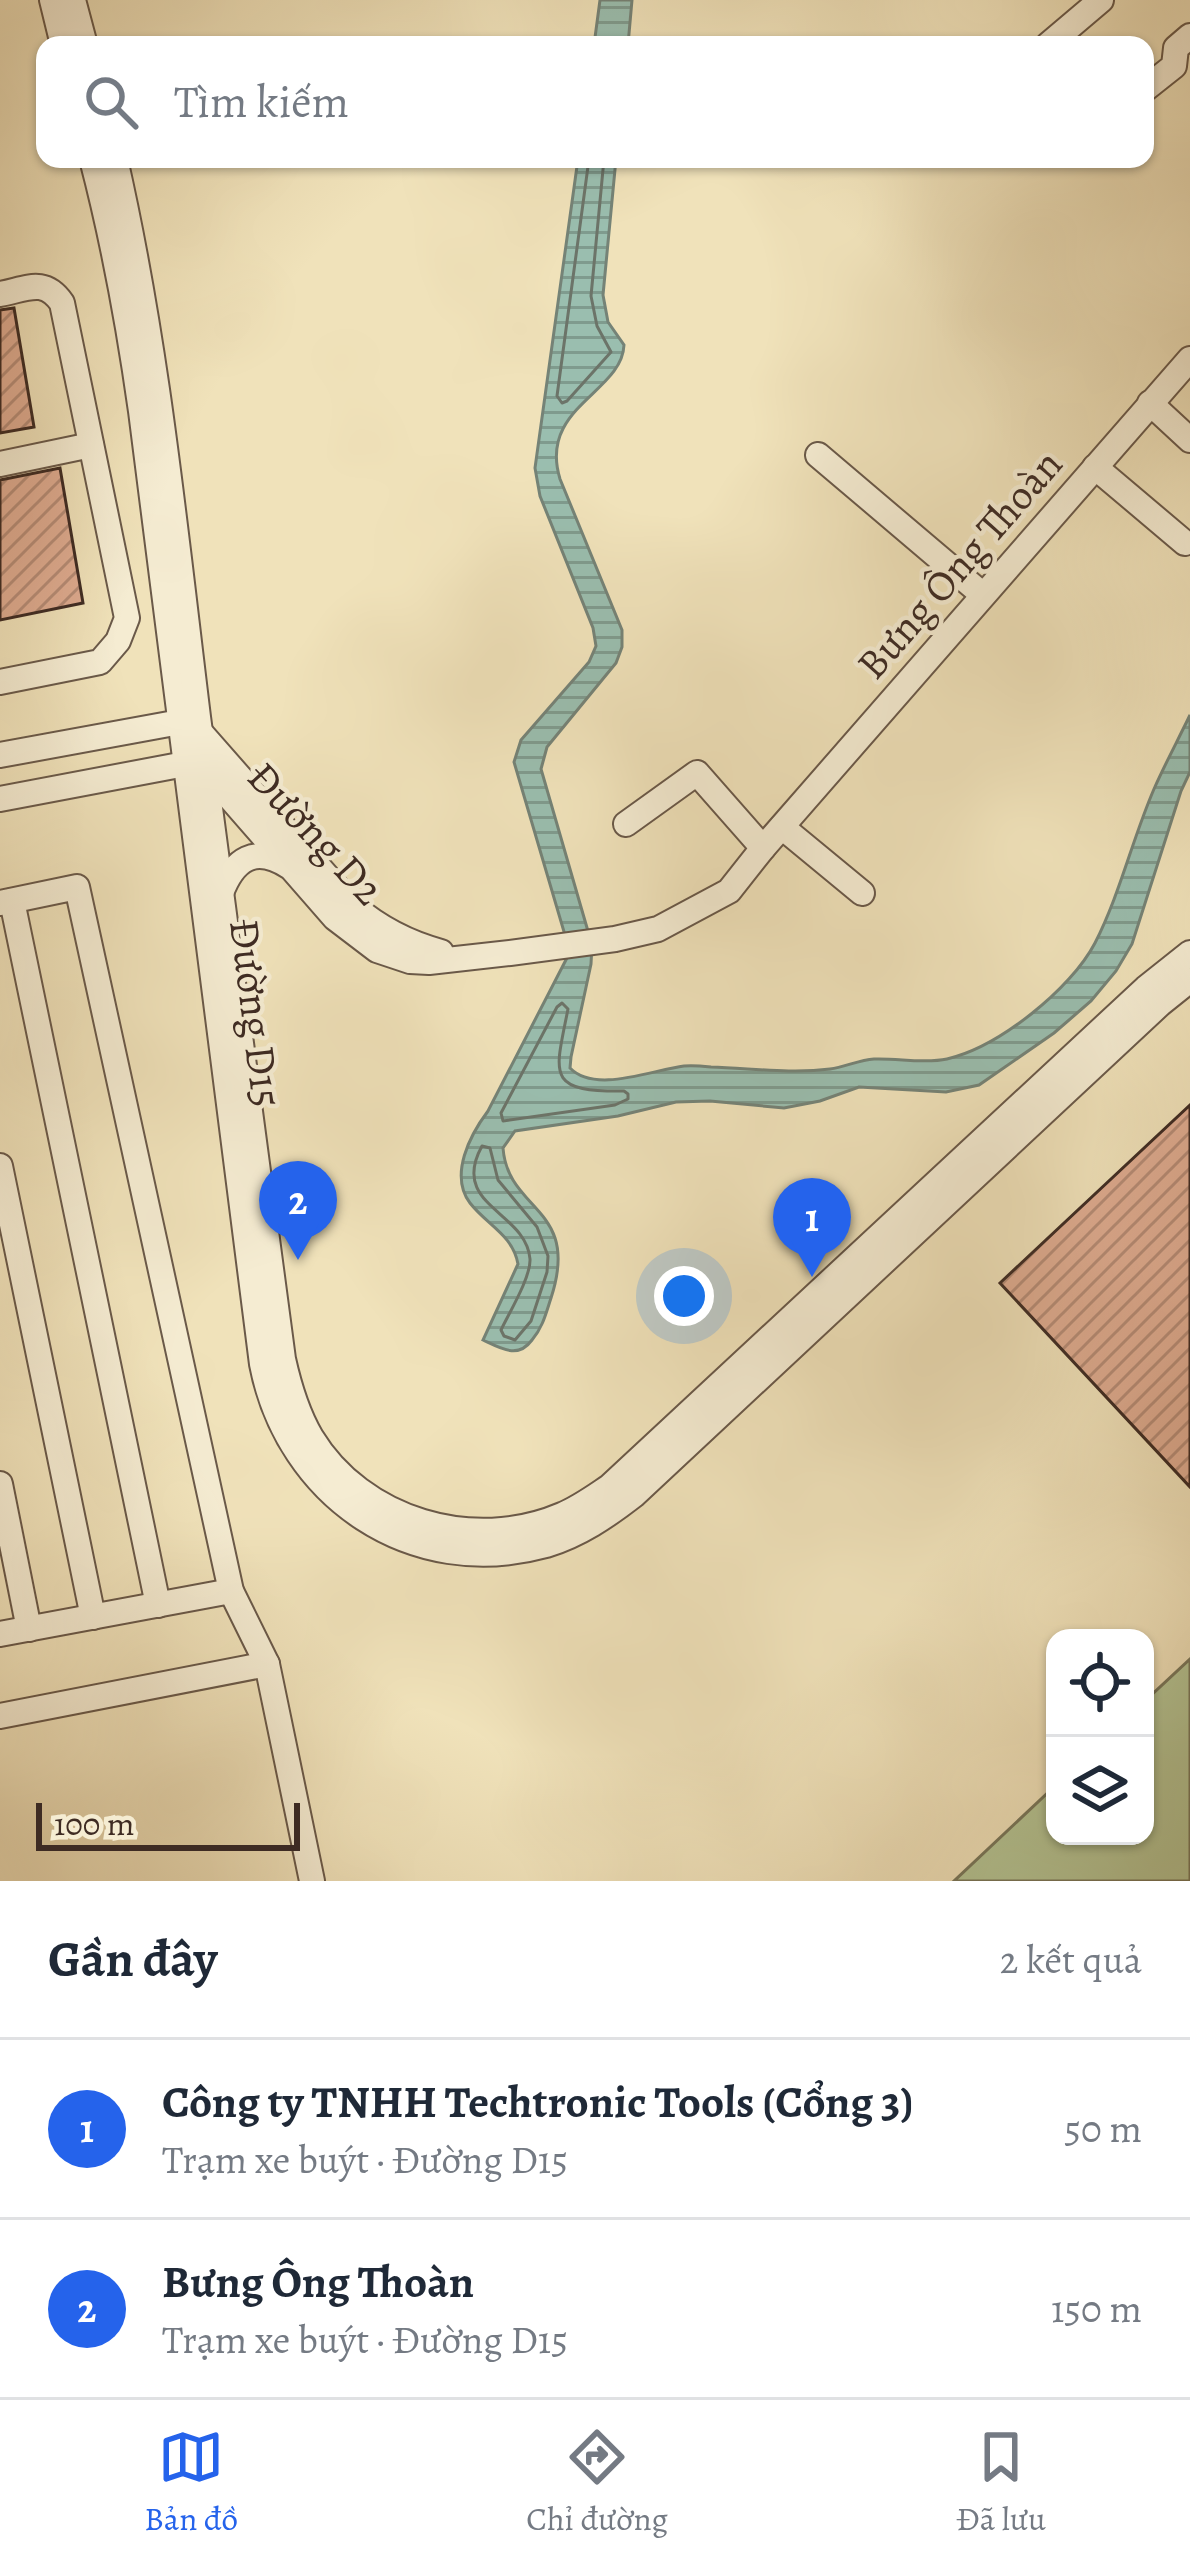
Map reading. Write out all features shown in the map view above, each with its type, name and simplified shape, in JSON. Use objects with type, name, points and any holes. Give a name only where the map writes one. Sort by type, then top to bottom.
[{"type":"street","points":[[52,0],[61,36]]},
{"type":"street","points":[[74,0],[83,36]]},
{"type":"street","points":[[1059,36],[1101,0]]},
{"type":"street","points":[[1154,82],[1174,66],[1175,48],[1190,36]]},
{"type":"street","name":"Đường D15","points":[[94,168],[126,306],[190,727],[262,1364],[283,1429],[295,1450],[325,1489],[361,1518],[402,1538],[474,1553],[547,1544],[614,1511],[780,1341],[1129,1004],[1190,953]]},
{"type":"street","name":"Đường D15","points":[[117,168],[161,408],[190,727]]},
{"type":"street","points":[[0,294],[42,286],[50,288],[62,303],[127,618],[111,651],[100,662],[0,682]]},
{"type":"street","name":"Bưng Ông Thoàn","points":[[510,953],[658,929],[729,891],[1190,359]]},
{"type":"street","points":[[1150,403],[1190,440]]},
{"type":"street","points":[[0,464],[91,445]]},
{"type":"street","points":[[818,455],[983,595]]},
{"type":"street","points":[[1095,467],[1185,543]]},
{"type":"street","points":[[0,755],[190,727]]},
{"type":"street","name":"Đường D2","points":[[190,727],[368,920],[417,946],[461,957]]},
{"type":"street","points":[[0,799],[195,767]]},
{"type":"street","name":"Đường D15","points":[[195,767],[221,893],[289,1386],[310,1436],[326,1459],[357,1488],[395,1512],[440,1528],[514,1530],[562,1515],[609,1486],[1190,980]]},
{"type":"street","name":"Đường D2","points":[[195,767],[335,918],[377,950],[429,962],[510,953]]},
{"type":"street","points":[[626,824],[697,773],[763,848]]},
{"type":"street","points":[[782,827],[862,893]]},
{"type":"street","points":[[221,893],[236,866],[256,856],[276,859],[294,870]]},
{"type":"street","points":[[158,1605],[6,902],[77,887],[232,1591],[267,1664],[312,1881]]},
{"type":"street","points":[[0,1166],[93,1617]]},
{"type":"street","points":[[0,1484],[29,1629]]},
{"type":"street","points":[[0,1634],[232,1591]]},
{"type":"street","points":[[0,1716],[267,1664]]},
{"type":"green space","points":[[1190,1659],[1190,1881],[954,1881],[1046,1794],[1046,1845],[1154,1845],[1154,1693]]},
{"type":"water","points":[[600,0],[632,0],[629,36],[595,36]]},
{"type":"water","points":[[577,168],[615,168],[603,295],[608,322],[624,345],[610,376],[560,434],[556,455],[560,479],[622,630],[622,647],[616,663],[547,747],[541,769],[592,945],[570,1068],[581,1076],[609,1080],[687,1066],[785,1071],[836,1068],[874,1059],[929,1061],[989,1042],[1032,1014],[1084,961],[1112,905],[1154,789],[1190,715],[1190,772],[1132,944],[1116,971],[1054,1033],[979,1085],[946,1092],[859,1087],[784,1108],[676,1102],[515,1131],[503,1148],[508,1169],[550,1227],[558,1268],[539,1330],[527,1346],[509,1350],[483,1340],[518,1264],[505,1238],[470,1203],[461,1180],[462,1168],[475,1132],[570,952],[514,762],[521,740],[589,662],[596,646],[540,496],[535,468]]},
{"type":"building","points":[[14,308],[34,427],[0,433],[0,310]]},
{"type":"building","points":[[60,468],[83,603],[0,620],[0,480]]},
{"type":"building","points":[[1190,1105],[1190,1487],[1000,1283]]},
{"type":"place","name":"Bưng Ông Thoàn","points":[[298,1260]]},
{"type":"place","name":"Công ty TNHH Techtronic Tools (Cổng 3)","points":[[812,1277]]}]
